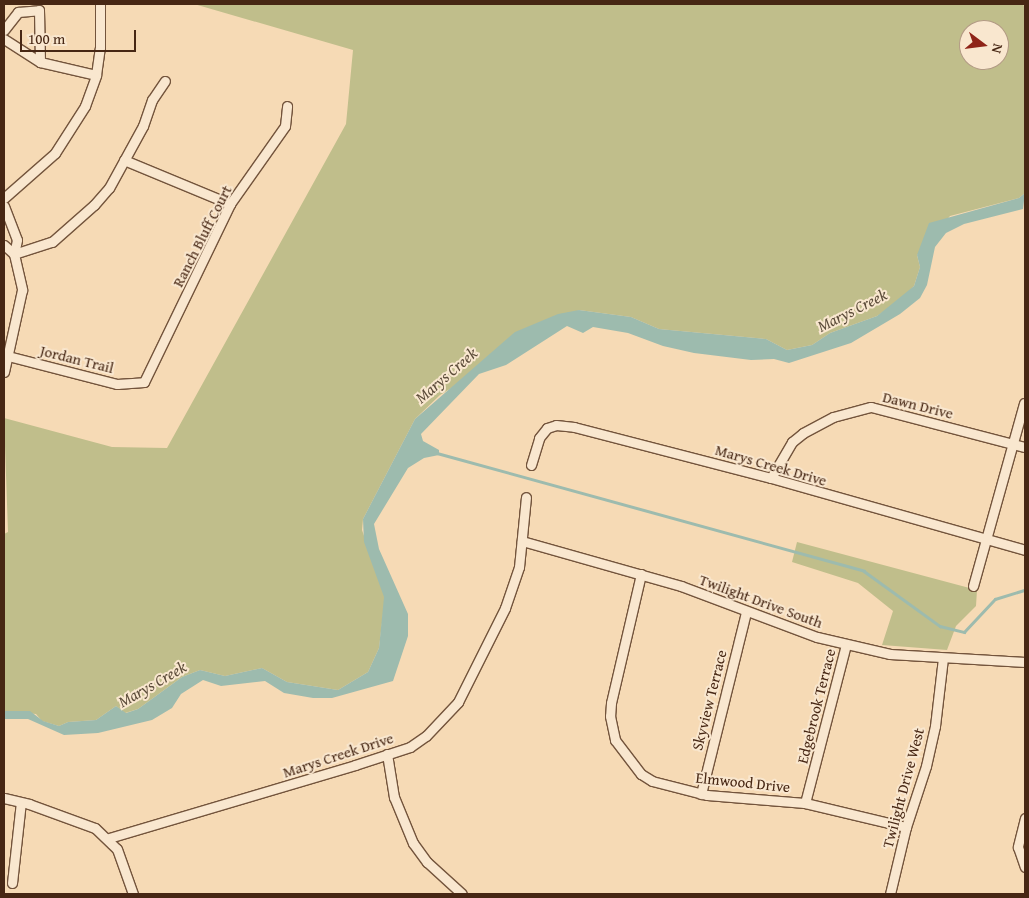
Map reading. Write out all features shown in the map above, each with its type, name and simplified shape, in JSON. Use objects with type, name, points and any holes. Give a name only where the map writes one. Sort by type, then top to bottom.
[{"type":"street","points":[[4,198],[30,177],[66,139],[85,106],[96,75],[100,4]]},
{"type":"street","points":[[4,30],[18,12],[39,10],[40,62]]},
{"type":"street","points":[[4,40],[40,62],[96,75]]},
{"type":"street","points":[[14,254],[52,242],[76,224],[109,188],[143,126],[152,100],[164,81]]},
{"type":"street","name":"Ranch Bluff Court","points":[[144,382],[230,204],[277,141],[285,126],[287,106]]},
{"type":"street","points":[[124,160],[230,204]]},
{"type":"street","points":[[4,206],[17,240],[14,254],[22,290],[4,372]]},
{"type":"street","points":[[4,245],[14,254]]},
{"type":"street","name":"Jordan Trail","points":[[6,356],[118,384],[144,382]]},
{"type":"street","points":[[972,586],[1024,403]]},
{"type":"street","name":"Dawn Drive","points":[[771,478],[792,442],[803,433],[833,417],[863,408],[881,408],[1025,447]]},
{"type":"street","name":"Marys Creek Drive","points":[[531,465],[539,438],[556,425],[771,478],[920,523],[986,538],[1025,550]]},
{"type":"street","name":"Marys Creek Drive","points":[[109,838],[387,754],[426,736],[458,702],[506,608],[519,567],[526,497]]},
{"type":"street","name":"Twilight Drive South","points":[[522,541],[641,574],[746,612],[846,644],[890,654],[1025,662]]},
{"type":"street","name":"Elmwood Drive","points":[[641,574],[611,703],[612,731],[628,762],[652,781],[701,794],[805,803],[906,827]]},
{"type":"street","name":"Skyview Terrace","points":[[701,794],[746,612]]},
{"type":"street","name":"Edgebrook Terrace","points":[[805,803],[846,644]]},
{"type":"street","name":"Twilight Drive West","points":[[890,894],[906,827],[935,726],[943,658]]},
{"type":"street","points":[[387,754],[394,797],[413,842],[428,862],[462,894]]},
{"type":"street","points":[[4,798],[83,822],[109,838],[117,849],[133,894]]},
{"type":"street","points":[[12,882],[21,802]]},
{"type":"street","points":[[1025,818],[1018,847],[1025,867]]},
{"type":"shaded area","points":[[194,4],[1023,4],[1025,9],[1025,193],[1019,198],[950,216],[917,255],[920,267],[914,286],[899,301],[877,316],[830,333],[812,345],[787,350],[766,339],[659,329],[631,317],[579,310],[440,395],[415,419],[363,519],[362,530],[385,597],[379,648],[368,672],[338,690],[287,682],[262,668],[225,676],[200,670],[182,677],[138,709],[125,713],[116,706],[96,720],[68,722],[59,726],[42,721],[36,714],[4,711],[4,534],[8,532],[4,418],[112,447],[167,448],[346,124],[353,50]]},
{"type":"shaded area","points":[[1025,193],[1023,209],[964,224],[946,233],[935,247],[927,285],[920,298],[900,314],[851,343],[789,363],[774,359],[751,360],[694,353],[663,346],[628,333],[593,327],[583,333],[567,326],[506,365],[479,374],[421,434],[423,441],[439,450],[439,455],[424,458],[408,468],[374,524],[379,549],[408,614],[408,636],[393,681],[332,698],[313,698],[284,693],[265,681],[221,686],[203,680],[181,694],[172,708],[152,720],[98,733],[64,735],[28,719],[4,719],[4,711],[30,711],[43,721],[59,726],[68,722],[96,720],[116,706],[126,713],[138,709],[182,677],[200,670],[225,676],[262,668],[287,682],[338,690],[368,672],[379,648],[384,597],[364,542],[363,519],[415,419],[515,332],[558,314],[579,310],[631,317],[659,329],[766,339],[787,350],[812,345],[830,333],[877,316],[914,286],[920,267],[917,255],[929,223],[1019,198]]},
{"type":"shaded area","points":[[797,542],[977,590],[976,606],[956,626],[947,650],[882,645],[893,611],[858,583],[792,562]]},
{"type":"waterway","points":[[437,453],[864,571],[940,626],[964,632],[995,599],[1025,590]]},
{"type":"water label","name":"Marys Creek","points":[[852,310]]},
{"type":"water label","name":"Marys Creek","points":[[446,375]]},
{"type":"water label","name":"Marys Creek","points":[[152,684]]}]
